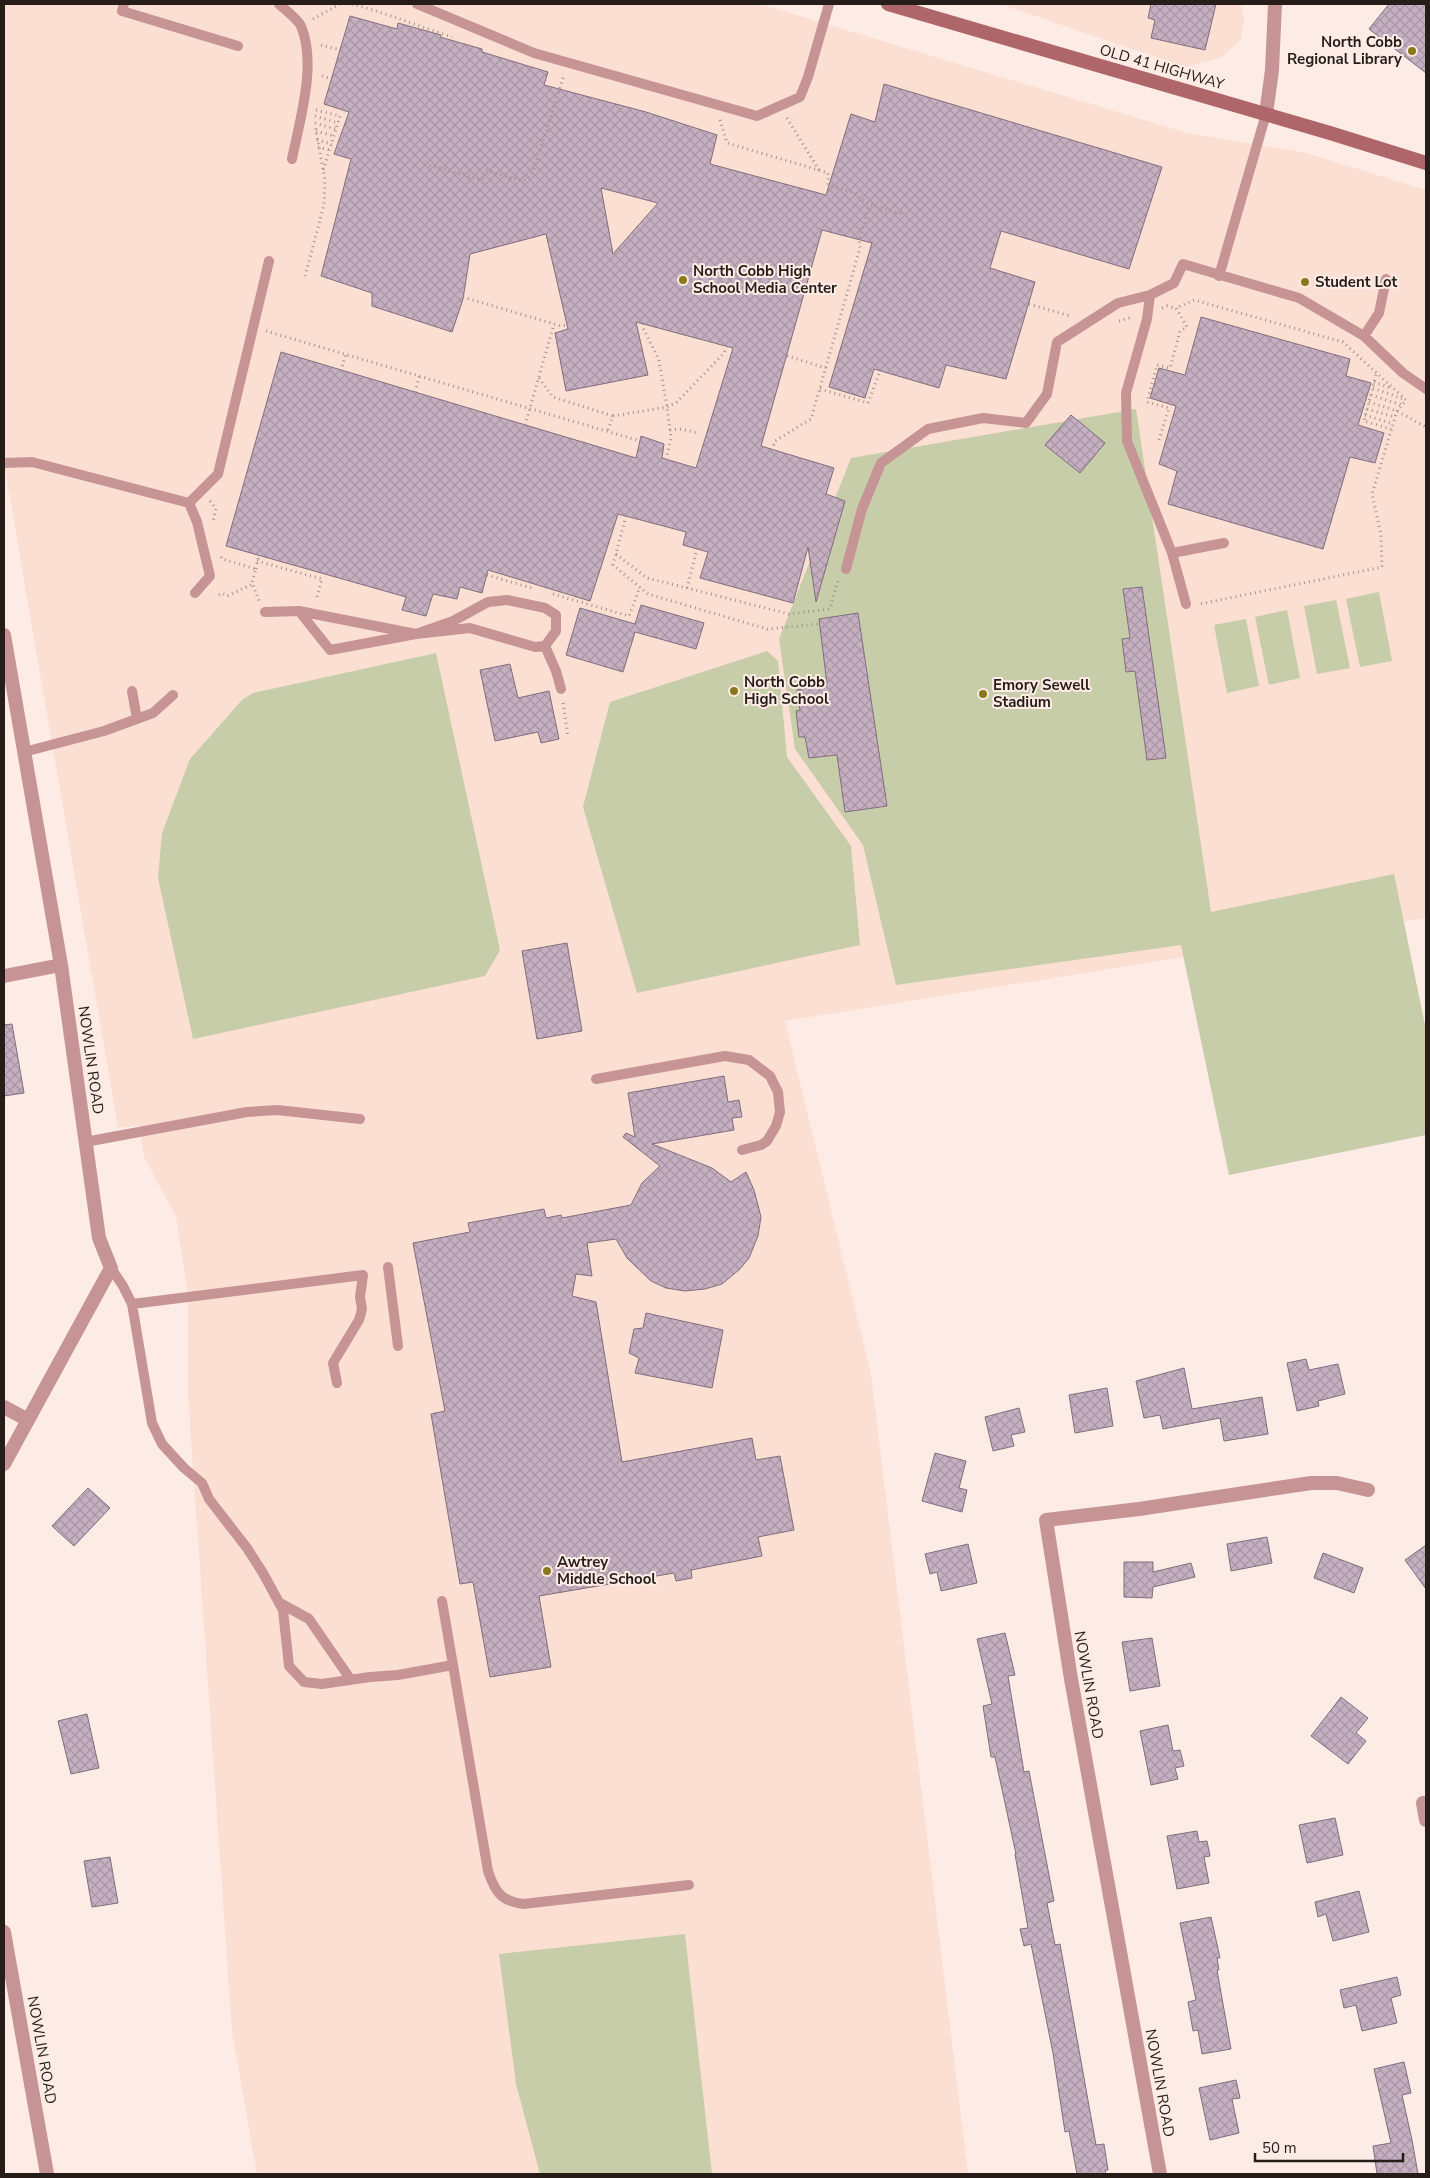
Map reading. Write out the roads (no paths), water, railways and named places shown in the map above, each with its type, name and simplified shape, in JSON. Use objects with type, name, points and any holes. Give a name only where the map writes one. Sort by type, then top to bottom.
[{"type":"main road","name":"OLD 41 HIGHWAY","points":[[888,4],[1266,114],[1426,163]]},
{"type":"street","points":[[1266,114],[1272,70],[1275,4]]},
{"type":"street","name":"NOWLIN ROAD","points":[[4,635],[61,966],[99,1238],[111,1268]]},
{"type":"street","points":[[4,976],[61,966]]},
{"type":"street","points":[[4,1464],[111,1268]]},
{"type":"street","points":[[4,1407],[28,1420]]},
{"type":"street","name":"NOWLIN ROAD","points":[[1160,2174],[1071,1679],[1046,1520],[1139,1509],[1311,1483],[1338,1483],[1368,1490]]},
{"type":"street","points":[[1423,1803],[1426,1820]]},
{"type":"street","name":"NOWLIN ROAD","points":[[4,1932],[47,2174]]},
{"type":"lane","points":[[124,4],[122,11],[238,46]]},
{"type":"lane","points":[[279,4],[300,24],[309,53],[305,89],[292,159]]},
{"type":"lane","points":[[417,4],[534,53],[756,116],[800,97],[808,77],[829,4]]},
{"type":"lane","points":[[1219,276],[1266,114]]},
{"type":"lane","points":[[189,503],[218,474],[269,261]]},
{"type":"lane","points":[[846,569],[862,509],[882,463],[928,428],[983,418],[1026,423],[1047,394],[1057,342],[1118,303],[1150,295],[1174,283],[1183,264],[1299,298],[1364,336],[1403,373],[1426,389]]},
{"type":"lane","points":[[1364,336],[1379,313],[1386,279]]},
{"type":"lane","points":[[1150,295],[1147,319],[1126,393],[1127,441],[1172,553],[1186,604]]},
{"type":"lane","points":[[4,463],[32,462],[189,503]]},
{"type":"lane","points":[[189,503],[197,522],[210,576],[195,593]]},
{"type":"lane","points":[[1172,553],[1224,543]]},
{"type":"lane","points":[[265,612],[299,611],[416,634],[452,621],[488,602],[507,600],[545,608],[556,615],[556,630],[545,646],[535,647],[470,628],[416,634],[330,650],[299,611]]},
{"type":"lane","points":[[545,646],[556,671],[561,689]]},
{"type":"lane","points":[[132,691],[137,719]]},
{"type":"lane","points":[[24,752],[104,731],[153,713],[174,694]]},
{"type":"lane","points":[[596,1079],[725,1056],[749,1060],[770,1076],[778,1092],[780,1112],[776,1126],[766,1141],[760,1146],[742,1150]]},
{"type":"lane","points":[[85,1142],[247,1112],[277,1110],[360,1119]]},
{"type":"lane","points":[[388,1267],[398,1346]]},
{"type":"lane","points":[[111,1268],[132,1304],[152,1422],[157,1434],[162,1444],[202,1484],[209,1499],[247,1548],[263,1573],[283,1610],[289,1666],[295,1674],[304,1682],[313,1684],[398,1675],[453,1665]]},
{"type":"lane","points":[[132,1304],[362,1275],[360,1297],[362,1309],[359,1320],[333,1363],[337,1383]]},
{"type":"lane","points":[[442,1601],[488,1871],[492,1883],[504,1900],[523,1904],[689,1886]]},
{"type":"lane","points":[[280,1603],[310,1619],[351,1680]]},
{"type":"place","name":"North Cobb Regional Library","points":[[1412,51]]},
{"type":"place","name":"North Cobb High School Media Center","points":[[683,280]]},
{"type":"place","name":"Student Lot","points":[[1305,282]]},
{"type":"place","name":"North Cobb High School","points":[[734,691]]},
{"type":"place","name":"Emory Sewell Stadium","points":[[983,694]]},
{"type":"place","name":"Awtrey Middle School","points":[[547,1571]]}]
